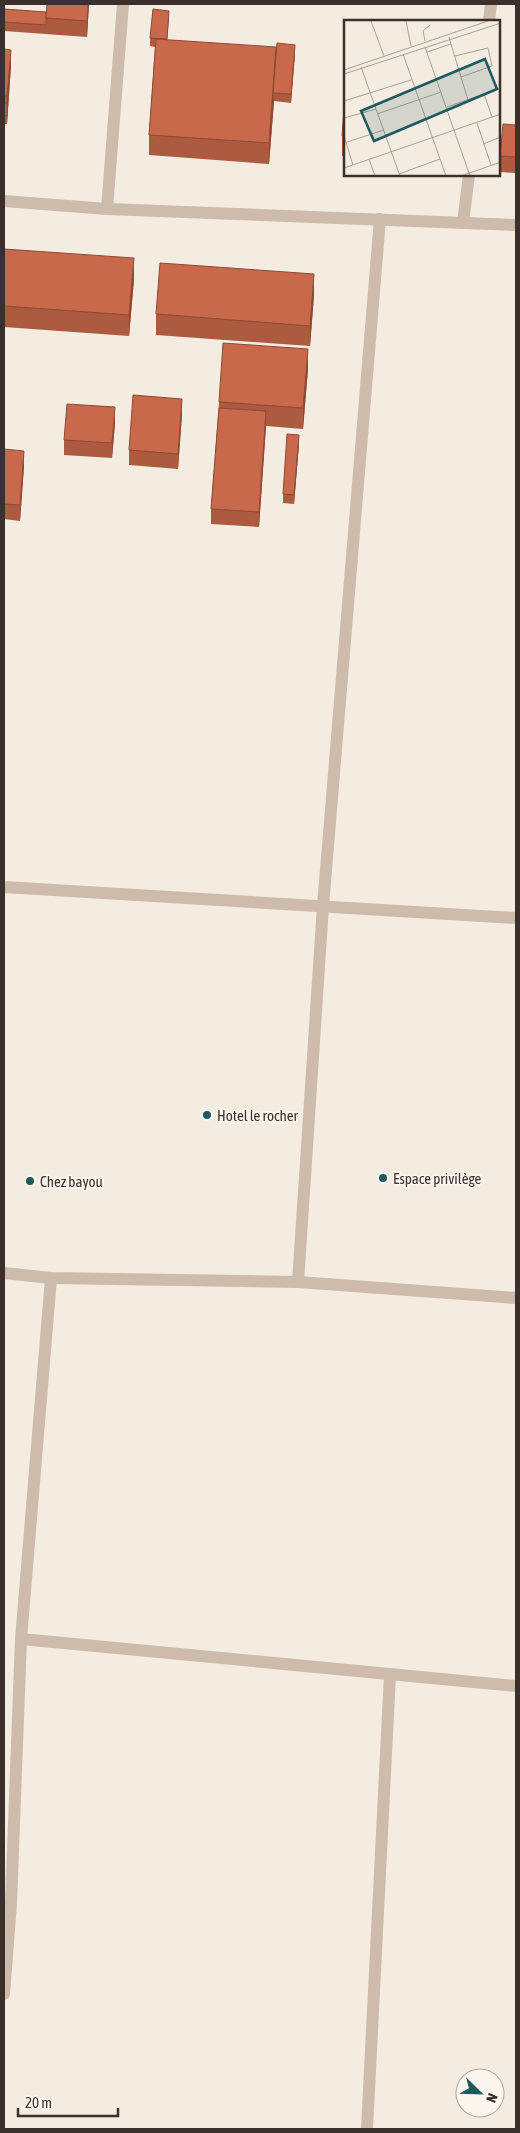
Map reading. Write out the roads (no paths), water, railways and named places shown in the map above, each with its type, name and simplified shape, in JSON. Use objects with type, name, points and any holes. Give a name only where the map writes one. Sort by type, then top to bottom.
[{"type":"street","points":[[107,209],[123,4]]},
{"type":"street","points":[[489,20],[491,4]]},
{"type":"street","points":[[463,222],[469,176]]},
{"type":"street","points":[[4,201],[107,209],[516,225]]},
{"type":"street","points":[[298,1282],[323,906],[380,220]]},
{"type":"street","points":[[4,888],[516,918]]},
{"type":"street","points":[[4,1274],[51,1278],[298,1282],[516,1298]]},
{"type":"street","points":[[4,1994],[21,1639],[51,1278]]},
{"type":"street","points":[[21,1639],[516,1686]]},
{"type":"street","points":[[367,2129],[390,1675]]},
{"type":"place","name":"Hotel le rocher","points":[[207,1115]]},
{"type":"place","name":"Espace privilège","points":[[383,1178]]},
{"type":"place","name":"Chez bayou","points":[[30,1181]]}]
